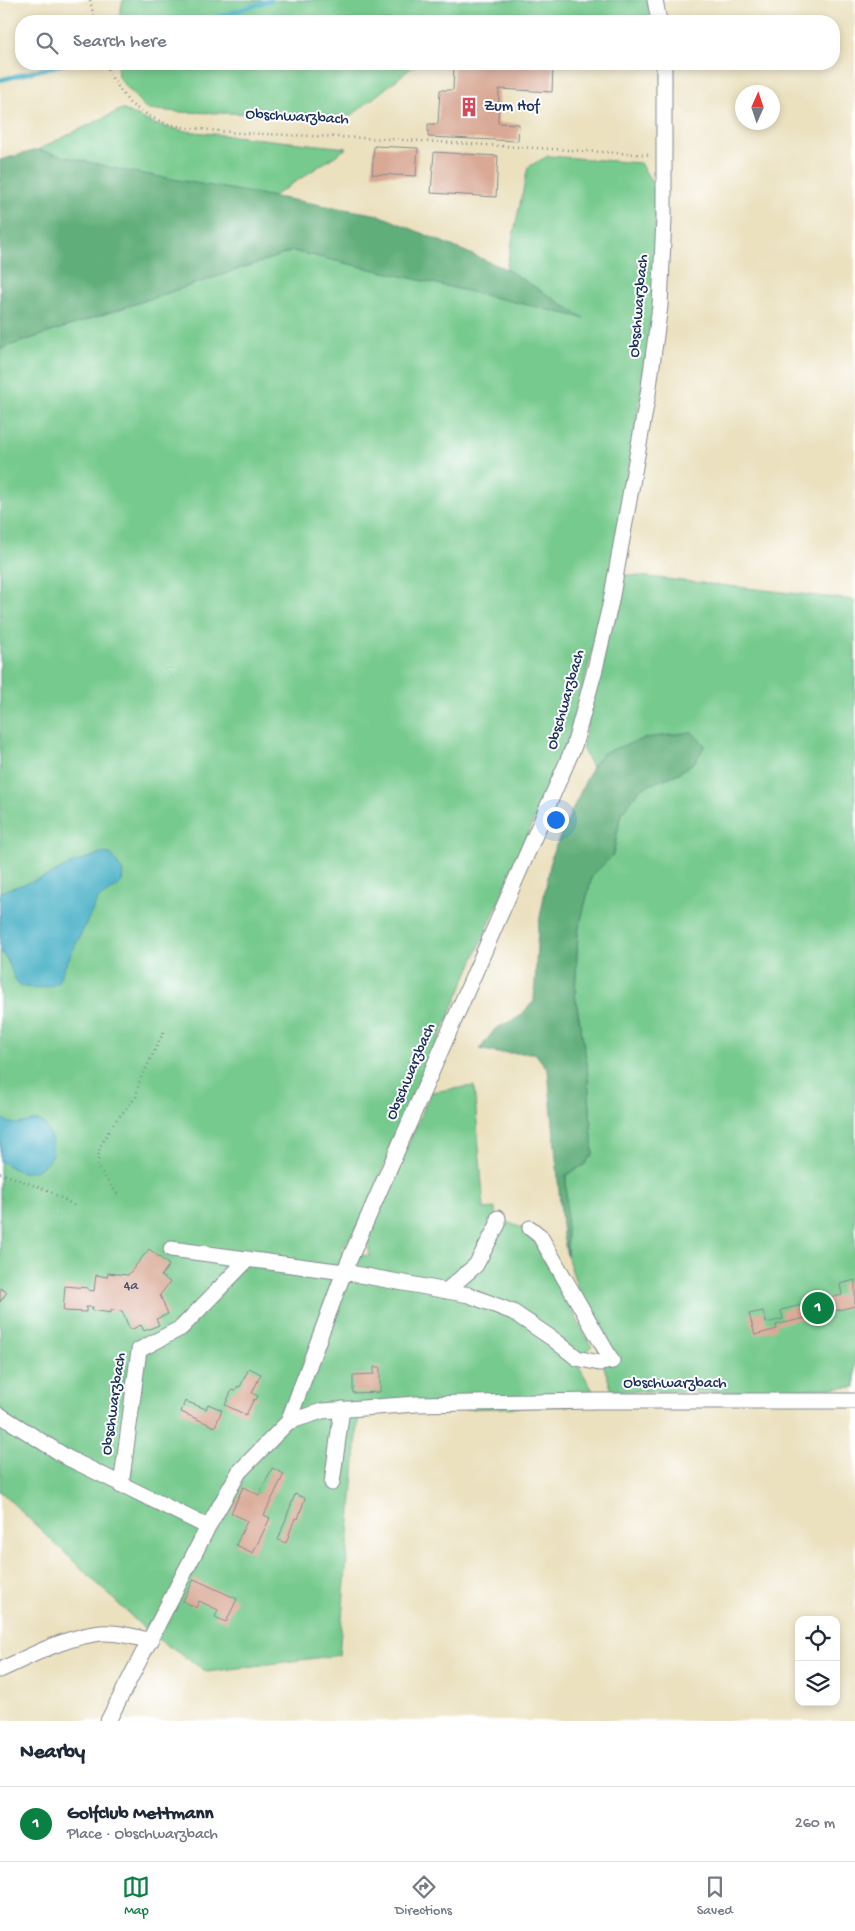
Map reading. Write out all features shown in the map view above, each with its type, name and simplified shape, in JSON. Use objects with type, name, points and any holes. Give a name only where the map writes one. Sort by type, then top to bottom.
[{"type":"street","points":[[655,0],[658,15]]},
{"type":"street","name":"Obschwarzbach","points":[[108,1721],[239,1472],[288,1422],[344,1272],[574,746],[596,670],[611,600],[648,394],[660,306],[664,218],[664,70]]},
{"type":"street","points":[[446,1291],[476,1265],[498,1224],[498,1218]]},
{"type":"street","name":"Obschwarzbach","points":[[171,1249],[344,1272],[469,1295],[513,1312],[577,1358],[599,1363],[612,1360],[540,1236],[530,1228]]},
{"type":"street","name":"Obschwarzbach","points":[[122,1486],[139,1350],[181,1328],[248,1259]]},
{"type":"street","name":"Obschwarzbach","points":[[288,1422],[322,1411],[425,1404],[598,1401],[855,1401]]},
{"type":"street","points":[[332,1483],[342,1409]]},
{"type":"street","name":"Obschwarzbach","points":[[0,1415],[50,1448],[208,1528]]},
{"type":"street","points":[[0,1670],[67,1640],[103,1633],[151,1641]]},
{"type":"path","points":[[90,0],[94,15]]},
{"type":"path","name":"Obschwarzbach","points":[[109,70],[112,78],[130,104],[153,118],[167,124],[183,127],[239,133],[388,139],[665,157]]},
{"type":"path","points":[[117,1194],[98,1167],[100,1147],[112,1125],[136,1097],[139,1083],[164,1031]]},
{"type":"path","points":[[0,1173],[47,1190],[77,1206]]},
{"type":"green space","points":[[123,0],[647,0],[649,15],[119,15]]},
{"type":"green space","points":[[117,70],[408,70],[351,116],[179,112],[146,109],[118,77]]},
{"type":"green space","points":[[122,109],[157,125],[185,131],[347,148],[272,197],[126,171],[37,150]]},
{"type":"green space","points":[[37,150],[126,171],[379,215],[506,269],[584,318],[293,251],[0,349],[0,160]]},
{"type":"green space","points":[[548,156],[640,163],[655,187],[655,308],[607,598],[567,744],[355,1233],[340,1252],[370,1256],[367,1237],[431,1092],[474,1086],[484,1209],[495,1208],[496,1218],[528,1230],[592,1347],[583,1354],[567,1345],[601,1405],[359,1412],[339,1655],[207,1672],[149,1633],[0,1491],[0,349],[293,251],[582,317],[506,269],[528,167]]},
{"type":"green space","points":[[620,574],[855,600],[855,1387],[747,1392],[612,1391],[567,1256],[566,1175],[584,1165],[593,1154],[587,1063],[575,995],[578,932],[592,876],[613,855],[621,813],[641,788],[679,773],[603,753],[592,767],[582,748]]},
{"type":"green space","points":[[692,732],[705,745],[696,761],[679,773],[641,788],[621,813],[613,855],[592,876],[578,932],[575,995],[587,1063],[593,1154],[584,1165],[566,1175],[567,1256],[563,1235],[548,1070],[535,1053],[498,1053],[480,1049],[495,1029],[519,1017],[534,1001],[538,928],[552,854],[592,767],[603,753],[645,738]]},
{"type":"water","points":[[101,853],[111,854],[123,872],[122,881],[118,886],[98,899],[57,983],[39,988],[21,986],[17,982],[7,959],[0,951],[0,892],[48,876],[71,864]]},
{"type":"water","points":[[0,1117],[13,1124],[33,1121],[44,1123],[51,1138],[52,1153],[51,1157],[42,1167],[34,1171],[22,1172],[0,1161]]},
{"type":"building","name":"Zum Hof","points":[[454,70],[553,70],[552,92],[499,89],[498,123],[519,124],[518,141],[428,137],[428,124],[438,124],[440,90],[453,90]]},
{"type":"building","points":[[374,146],[418,148],[416,176],[372,174]]},
{"type":"building","points":[[434,152],[498,156],[496,197],[431,193]]},
{"type":"building","points":[[149,1249],[169,1265],[161,1276],[170,1282],[160,1295],[168,1314],[156,1319],[159,1325],[144,1331],[141,1325],[130,1330],[122,1311],[111,1310],[111,1313],[92,1310],[93,1307],[86,1307],[86,1312],[63,1311],[65,1286],[88,1288],[88,1290],[94,1291],[96,1275],[107,1277],[108,1273],[128,1275]]},
{"type":"building","points":[[855,1280],[855,1306],[776,1325],[777,1329],[755,1335],[749,1314],[763,1311],[766,1323],[783,1319],[781,1310],[842,1295],[840,1284]]},
{"type":"building","points":[[0,1288],[7,1292],[0,1302]]},
{"type":"building","points":[[374,1367],[380,1367],[380,1392],[353,1393],[353,1375],[374,1374]]},
{"type":"building","points":[[249,1368],[261,1374],[252,1393],[258,1396],[256,1400],[254,1399],[246,1415],[225,1405],[232,1390],[235,1391],[238,1386],[240,1387]]},
{"type":"building","points":[[185,1401],[206,1409],[208,1404],[222,1410],[215,1427],[181,1412]]},
{"type":"building","points":[[272,1468],[284,1474],[264,1515],[270,1518],[253,1553],[236,1545],[247,1521],[231,1513],[243,1487],[259,1495]]},
{"type":"building","points":[[295,1494],[305,1498],[298,1519],[295,1518],[286,1543],[278,1540]]},
{"type":"building","points":[[194,1579],[237,1599],[226,1622],[215,1617],[218,1610],[199,1601],[196,1608],[183,1601]]},
{"type":"waterway","points":[[225,15],[271,0]]},
{"type":"waterway","points":[[0,80],[40,70]]},
{"type":"place","name":"Zum Hof","points":[[469,107]]},
{"type":"place","name":"Golfclub Mettmann","points":[[818,1308]]}]
